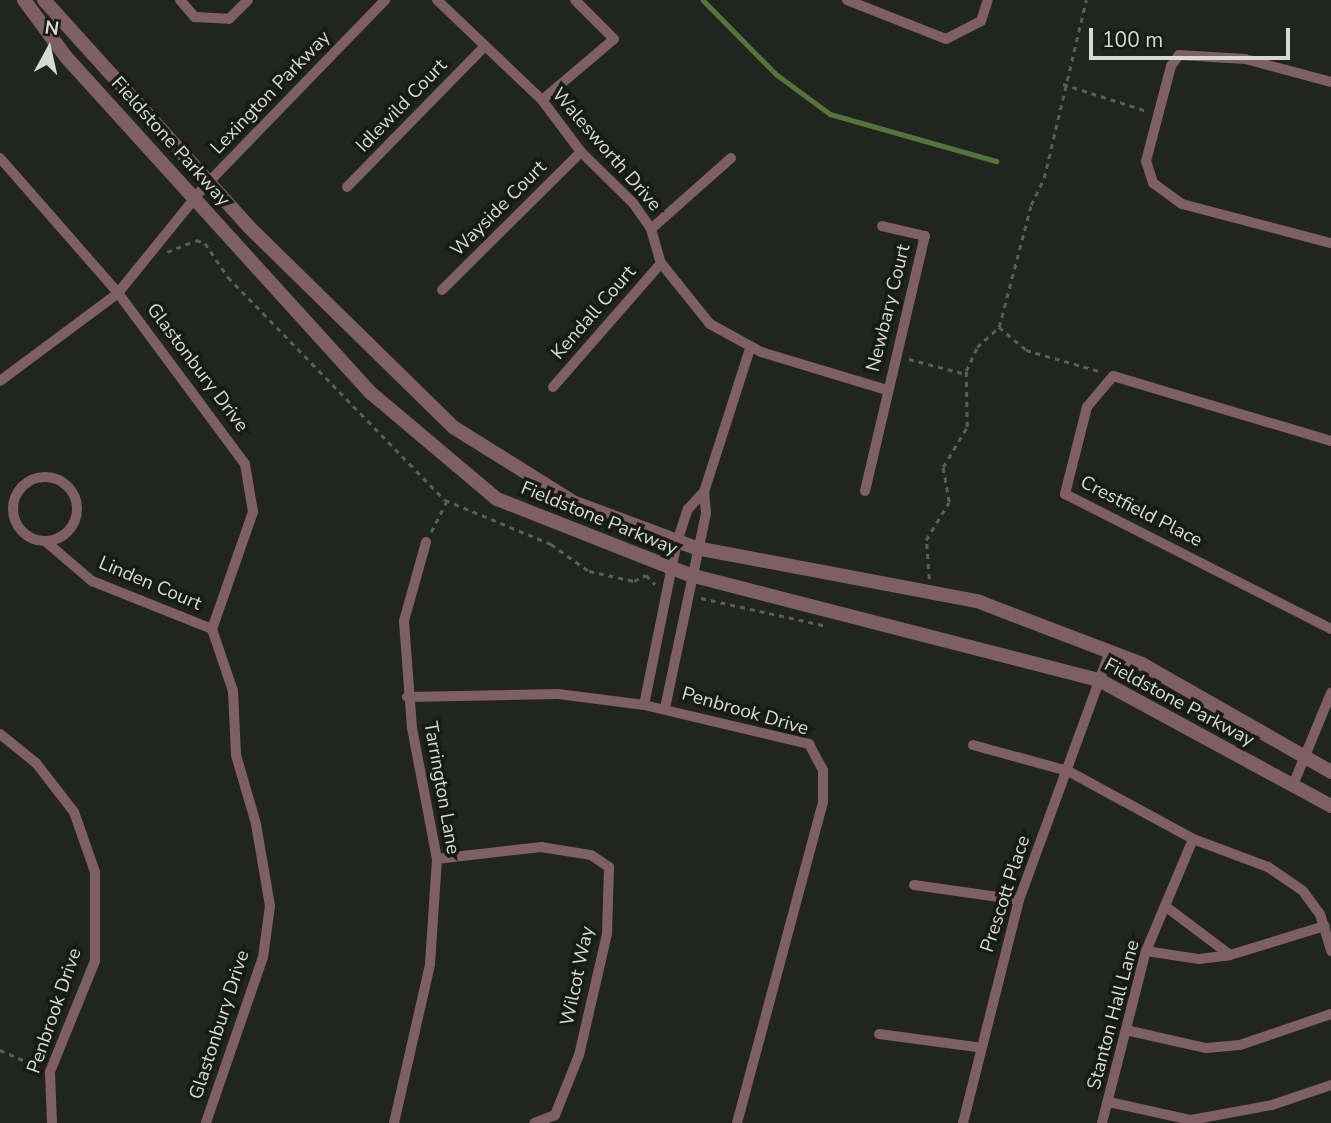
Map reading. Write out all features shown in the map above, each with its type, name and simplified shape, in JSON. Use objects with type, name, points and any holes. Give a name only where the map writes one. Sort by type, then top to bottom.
[{"type":"street","name":"Fieldstone Parkway","points":[[24,0],[66,57],[371,393],[497,499],[690,575],[1099,680],[1331,806]]},
{"type":"street","name":"Fieldstone Parkway","points":[[44,0],[209,182],[453,427],[573,502],[696,548],[976,601],[1110,652],[1331,772]]},
{"type":"street","points":[[180,0],[195,18],[229,19],[248,0]]},
{"type":"street","name":"Lexington Parkway","points":[[0,382],[118,293],[194,198],[385,0]]},
{"type":"street","name":"Walesworth Drive","points":[[437,0],[482,48],[542,100],[581,152],[651,229],[661,263],[710,324],[751,346],[887,390]]},
{"type":"street","points":[[542,100],[614,39],[575,0]]},
{"type":"street","points":[[847,0],[946,39],[981,21],[988,0]]},
{"type":"street","name":"Idlewild Court","points":[[347,187],[482,48]]},
{"type":"street","points":[[1331,82],[1245,59],[1179,55],[1156,114],[1146,161],[1153,183],[1182,204],[1331,243]]},
{"type":"street","name":"Wayside Court","points":[[442,290],[581,152]]},
{"type":"street","name":"Glastonbury Drive","points":[[0,158],[118,293],[245,464],[253,512],[212,629],[233,691],[236,755],[270,906],[263,957],[206,1123]]},
{"type":"street","points":[[651,229],[731,158]]},
{"type":"street","name":"Newbary Court","points":[[865,491],[925,236],[883,226]]},
{"type":"street","name":"Kendall Court","points":[[553,387],[661,263]]},
{"type":"street","points":[[665,708],[686,594],[706,513],[704,492],[751,346]]},
{"type":"street","points":[[1113,376],[1331,441]]},
{"type":"street","name":"Crestfield Place","points":[[1113,376],[1087,407],[1065,494],[1331,629]]},
{"type":"street","name":"Linden Court","points":[[45,541],[65,533],[76,515],[73,494],[48,477],[29,482],[13,507],[26,534],[45,541],[92,581],[212,629]]},
{"type":"street","points":[[644,705],[677,542],[688,509],[704,492]]},
{"type":"street","name":"Tarrington Lane","points":[[396,1123],[430,964],[437,859],[407,697],[404,621],[426,542]]},
{"type":"street","name":"Prescott Place","points":[[963,1123],[977,1047],[1019,900],[1110,652]]},
{"type":"street","points":[[1293,785],[1331,693]]},
{"type":"street","name":"Penbrook Drive","points":[[407,697],[558,695],[644,705],[809,744],[823,770],[823,802],[737,1123]]},
{"type":"street","name":"Penbrook Drive","points":[[0,734],[36,764],[75,812],[95,872],[95,961],[50,1072],[52,1123]]},
{"type":"street","points":[[973,745],[1068,771],[1193,839],[1268,867],[1303,891],[1325,926],[1331,951]]},
{"type":"street","name":"Stanton Hall Lane","points":[[1102,1123],[1130,1031],[1146,951],[1193,839]]},
{"type":"street","name":"Wilcot Way","points":[[437,859],[541,847],[592,855],[609,867],[607,934],[579,1055],[555,1115],[534,1123]]},
{"type":"street","points":[[914,885],[1019,900]]},
{"type":"street","points":[[1165,906],[1230,956]]},
{"type":"street","points":[[1146,951],[1199,959],[1230,956],[1325,926]]},
{"type":"street","points":[[1130,1031],[1206,1048],[1240,1045],[1331,1014]]},
{"type":"street","points":[[879,1034],[977,1047]]},
{"type":"street","points":[[1109,1102],[1187,1121],[1272,1105],[1331,1085]]},
{"type":"path","points":[[930,588],[926,540],[948,502],[943,467],[967,427],[966,374],[977,347],[999,327],[1031,205],[1044,178],[1063,84],[1086,0]]},
{"type":"path","points":[[1063,84],[1156,114]]},
{"type":"path","points":[[162,258],[196,240],[205,243],[228,276],[447,501],[551,544],[589,571],[634,581],[646,575],[666,589]]},
{"type":"path","points":[[999,327],[1026,350],[1113,376]]},
{"type":"path","points":[[895,355],[966,374]]},
{"type":"path","points":[[426,542],[447,501]]},
{"type":"path","points":[[686,594],[838,628]]},
{"type":"path","points":[[0,1050],[50,1072]]},
{"type":"waterway","points":[[703,0],[776,74],[830,114],[996,161]]}]
